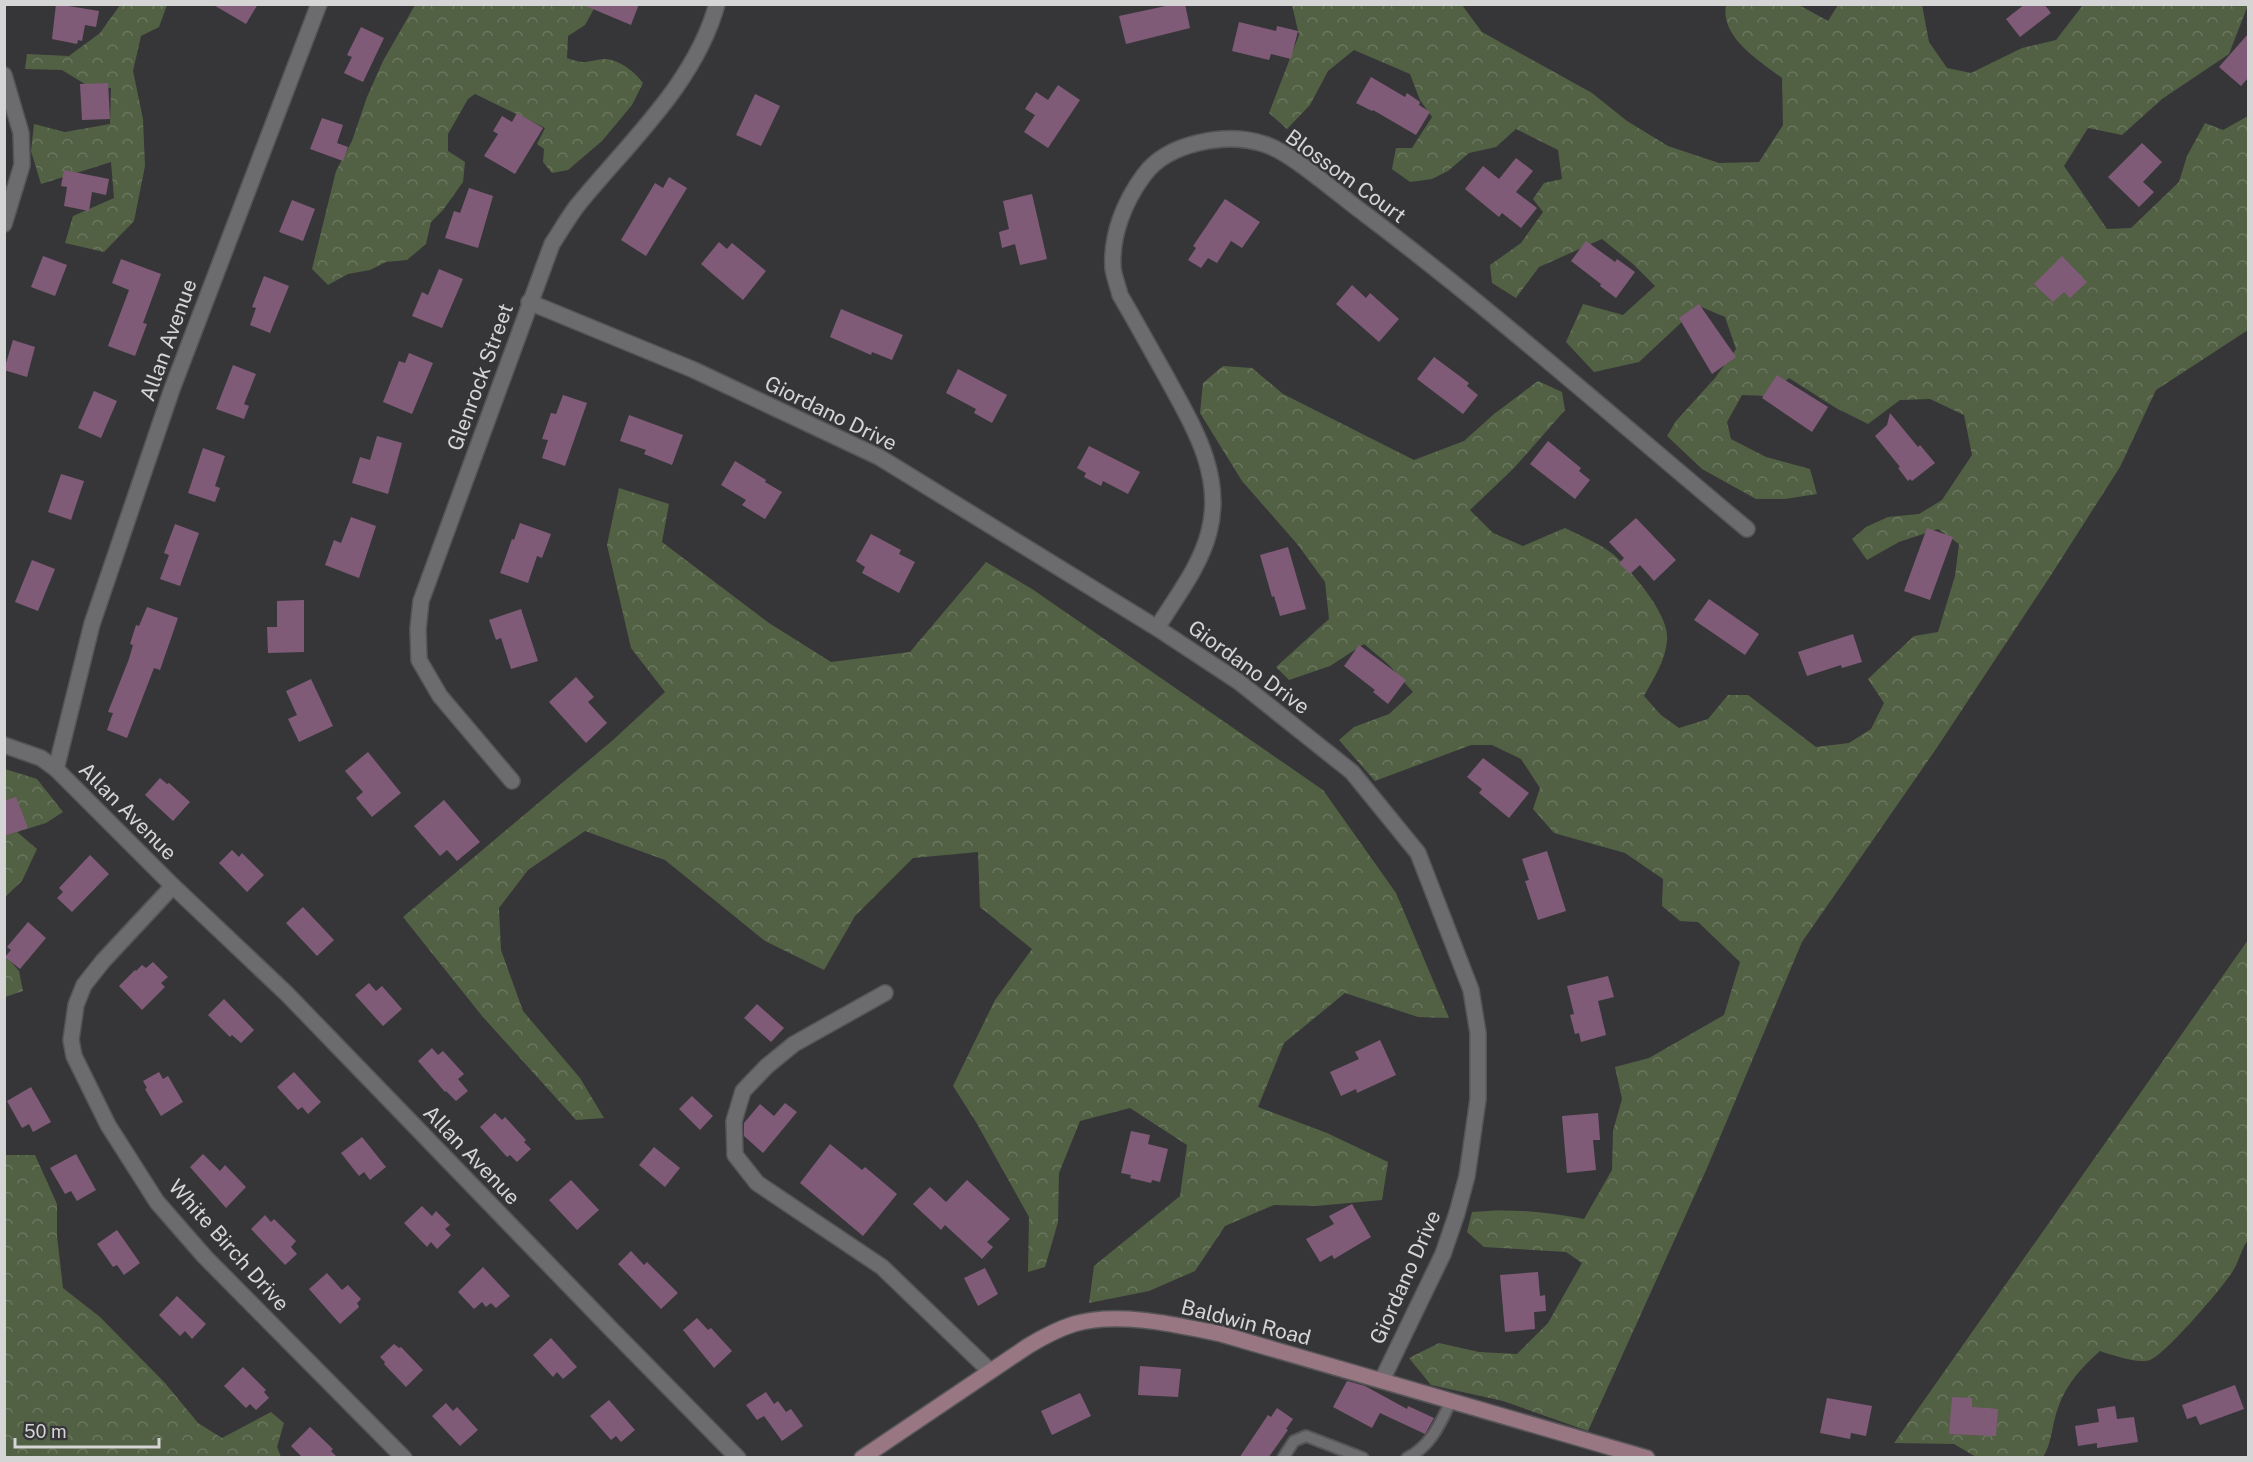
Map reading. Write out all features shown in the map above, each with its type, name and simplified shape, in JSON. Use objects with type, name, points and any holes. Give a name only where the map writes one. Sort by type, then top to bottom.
[{"type":"street","name":"Allan Avenue","points":[[319,4],[172,388],[92,624],[57,769],[173,886],[287,994],[738,1458]]},
{"type":"street","name":"Glenrock Street","points":[[512,781],[440,696],[419,660],[418,630],[421,601],[552,244],[576,208],[646,126],[692,66],[710,30],[717,4]]},
{"type":"street","points":[[4,75],[21,132],[22,165],[4,224]]},
{"type":"street","name":"Blossom Court","points":[[1157,628],[1198,561],[1209,532],[1213,509],[1211,477],[1199,436],[1120,295],[1113,270],[1114,244],[1120,218],[1133,191],[1149,169],[1173,153],[1202,141],[1239,138],[1267,145],[1295,162],[1433,266],[1746,529]]},
{"type":"street","name":"Giordano Drive","points":[[529,302],[694,370],[879,457],[1157,628],[1239,682],[1352,772],[1418,853],[1471,990],[1478,1033],[1478,1099],[1467,1176],[1443,1254],[1382,1380]]},
{"type":"street","points":[[4,745],[41,758],[57,769]]},
{"type":"street","name":"White Birch Drive","points":[[173,886],[103,961],[84,985],[76,1005],[71,1040],[74,1056],[108,1125],[158,1202],[205,1257],[404,1458]]},
{"type":"street","points":[[885,993],[794,1044],[767,1066],[743,1091],[734,1121],[735,1155],[756,1183],[882,1267],[990,1371]]},
{"type":"street","name":"Baldwin Road","points":[[862,1458],[1055,1330],[1077,1323],[1099,1320],[1131,1320],[1221,1334],[1647,1458]]},
{"type":"lane","points":[[1407,1458],[1431,1440],[1452,1401]]},
{"type":"lane","points":[[1283,1458],[1294,1442],[1306,1436],[1363,1458]]},
{"type":"green space","points":[[120,5],[167,5],[159,27],[141,36],[133,71],[143,119],[145,166],[134,221],[104,252],[65,243],[73,216],[114,198],[111,162],[41,184],[31,151],[34,124],[65,132],[110,124],[111,88],[93,89],[62,70],[25,69],[27,54],[69,56],[100,33]]},
{"type":"green space","points":[[415,5],[596,5],[585,25],[568,36],[567,58],[582,62],[603,59],[615,61],[631,70],[643,83],[632,105],[602,141],[568,170],[552,173],[543,162],[544,149],[537,144],[545,128],[475,94],[468,99],[448,134],[448,151],[465,162],[463,182],[443,210],[431,222],[426,244],[407,260],[386,262],[370,270],[348,274],[328,285],[312,269],[336,171],[352,141],[367,97],[383,61]]},
{"type":"green space","points":[[1292,5],[1462,5],[1482,32],[1592,93],[1627,121],[1668,146],[1719,163],[1759,162],[1783,125],[1782,78],[1753,56],[1735,38],[1726,17],[1726,5],[1799,5],[1828,21],[1838,5],[1922,5],[1929,42],[1947,68],[1971,73],[2022,48],[2056,40],[2083,5],[2248,5],[2229,54],[2162,99],[2122,135],[2088,128],[2064,166],[2107,229],[2131,228],[2179,182],[2187,156],[2205,123],[2223,130],[2248,116],[2248,330],[2156,390],[2120,467],[2051,575],[1936,749],[1802,942],[1707,1168],[1588,1431],[1503,1401],[1431,1385],[1409,1358],[1439,1343],[1479,1352],[1517,1354],[1548,1323],[1582,1263],[1566,1252],[1484,1247],[1467,1232],[1472,1212],[1528,1211],[1584,1219],[1612,1170],[1613,1131],[1622,1099],[1615,1067],[1649,1058],[1724,1015],[1740,962],[1698,922],[1680,921],[1662,906],[1663,879],[1625,853],[1554,833],[1533,809],[1540,788],[1521,759],[1492,745],[1471,745],[1375,781],[1339,740],[1354,727],[1389,714],[1413,692],[1388,664],[1364,644],[1330,666],[1289,680],[1276,667],[1329,619],[1325,582],[1298,545],[1242,481],[1200,413],[1203,383],[1223,366],[1252,368],[1283,394],[1414,460],[1464,441],[1494,414],[1538,381],[1562,392],[1565,410],[1514,468],[1470,510],[1493,533],[1523,546],[1565,528],[1603,547],[1622,563],[1648,594],[1663,619],[1666,630],[1664,655],[1644,696],[1661,715],[1679,728],[1708,719],[1728,695],[1748,695],[1816,747],[1849,743],[1871,729],[1884,703],[1868,679],[1914,636],[1938,632],[1955,576],[1959,544],[1938,529],[1899,542],[1867,560],[1852,539],[1866,527],[1888,517],[1919,514],[1942,500],[1972,455],[1964,415],[1930,399],[1900,400],[1868,424],[1836,408],[1789,378],[1769,396],[1742,395],[1727,422],[1731,439],[1766,457],[1810,469],[1817,494],[1785,499],[1756,499],[1702,469],[1667,436],[1676,421],[1715,378],[1736,349],[1725,317],[1699,306],[1639,362],[1594,372],[1566,342],[1583,304],[1623,315],[1655,286],[1633,264],[1602,239],[1539,267],[1516,298],[1492,283],[1490,265],[1521,243],[1543,212],[1533,199],[1544,183],[1562,179],[1558,150],[1516,129],[1496,147],[1469,153],[1448,171],[1432,179],[1410,182],[1392,169],[1396,148],[1412,148],[1432,117],[1420,100],[1410,74],[1354,50],[1328,71],[1310,105],[1287,129],[1269,113],[1299,35]]},
{"type":"green space","points":[[619,488],[669,504],[662,542],[769,623],[831,662],[910,652],[986,562],[1032,589],[1323,790],[1396,893],[1449,1018],[1418,1017],[1345,993],[1284,1043],[1258,1107],[1327,1133],[1388,1162],[1382,1200],[1316,1206],[1274,1205],[1225,1226],[1195,1271],[1149,1291],[1089,1303],[1094,1266],[1180,1196],[1187,1145],[1130,1108],[1080,1121],[1059,1173],[1058,1222],[1045,1267],[1028,1272],[1029,1217],[976,1122],[953,1086],[995,1000],[1032,949],[980,907],[978,852],[913,858],[855,916],[824,970],[765,941],[665,860],[585,831],[528,870],[499,908],[501,950],[523,1011],[580,1078],[604,1118],[576,1120],[482,1016],[403,917],[613,740],[665,692],[631,648],[607,545]]},
{"type":"green space","points":[[5,769],[37,779],[63,812],[46,823],[17,832],[37,849],[22,881],[5,897]]},
{"type":"green space","points":[[2248,940],[2248,1240],[2229,1277],[2181,1333],[2150,1360],[2132,1360],[2100,1351],[2093,1357],[2075,1376],[2065,1391],[2043,1457],[1976,1457],[1954,1444],[1894,1443]]},
{"type":"green space","points":[[4,954],[19,971],[23,991],[5,997]]},
{"type":"green space","points":[[5,1155],[35,1155],[57,1204],[57,1236],[63,1288],[100,1317],[165,1383],[198,1423],[222,1438],[271,1412],[284,1423],[277,1447],[281,1457],[5,1457]]},
{"type":"building","points":[[56,4],[99,11],[96,27],[85,25],[82,41],[78,40],[77,44],[52,39]]},
{"type":"building","points":[[212,4],[258,4],[246,24]]},
{"type":"building","points":[[581,4],[639,4],[631,25]]},
{"type":"building","points":[[1185,4],[1190,28],[1126,44],[1119,16]]},
{"type":"building","points":[[2025,4],[2044,4],[2051,13],[2020,37],[2006,19]]},
{"type":"building","points":[[1239,22],[1276,31],[1277,26],[1298,31],[1291,59],[1271,54],[1269,60],[1232,51]]},
{"type":"building","points":[[361,27],[384,38],[363,82],[344,73],[352,57],[347,55]]},
{"type":"building","points":[[2248,34],[2248,78],[2241,86],[2219,67]]},
{"type":"building","points":[[1371,77],[1405,97],[1407,93],[1430,112],[1416,135],[1373,110],[1356,103]]},
{"type":"building","points":[[108,83],[110,119],[82,120],[80,84]]},
{"type":"building","points":[[1058,85],[1080,100],[1048,148],[1024,132],[1035,115],[1025,109],[1036,92],[1048,100]]},
{"type":"building","points":[[755,94],[780,106],[761,146],[736,135]]},
{"type":"building","points":[[517,113],[543,128],[515,174],[484,156],[498,134],[493,131],[502,116],[512,122]]},
{"type":"building","points":[[322,118],[343,125],[337,143],[348,147],[343,161],[310,149]]},
{"type":"building","points":[[2142,143],[2162,162],[2143,182],[2154,192],[2139,207],[2108,177]]},
{"type":"building","points":[[1516,158],[1533,171],[1516,192],[1537,208],[1521,228],[1502,213],[1499,217],[1465,189],[1483,166],[1499,179]]},
{"type":"building","points":[[64,170],[109,179],[106,195],[92,192],[89,211],[64,206],[67,187],[61,186]]},
{"type":"building","points":[[669,177],[687,188],[646,256],[621,240],[655,183],[663,188]]},
{"type":"building","points":[[469,188],[493,196],[478,248],[445,238],[454,211],[460,213]]},
{"type":"building","points":[[1032,194],[1047,259],[1020,265],[1015,244],[1002,248],[999,232],[1009,229],[1003,201]]},
{"type":"building","points":[[1225,199],[1260,222],[1242,248],[1231,241],[1217,263],[1208,258],[1201,268],[1188,260],[1196,248],[1193,246]]},
{"type":"building","points":[[292,200],[315,209],[303,241],[279,232]]},
{"type":"building","points":[[1586,241],[1615,262],[1617,259],[1635,272],[1616,298],[1571,261]]},
{"type":"building","points":[[719,242],[727,249],[732,243],[766,271],[743,300],[701,264]]},
{"type":"building","points":[[43,256],[67,265],[55,296],[31,287]]},
{"type":"building","points":[[2062,256],[2087,282],[2070,298],[2064,292],[2053,302],[2034,284]]},
{"type":"building","points":[[121,259],[161,274],[143,323],[147,324],[135,356],[108,346],[129,290],[112,283]]},
{"type":"building","points":[[439,269],[463,279],[442,328],[412,316],[422,292],[428,295]]},
{"type":"building","points":[[264,276],[289,286],[270,333],[250,325],[256,308],[252,307]]},
{"type":"building","points":[[1352,285],[1366,298],[1370,293],[1399,319],[1379,342],[1336,304]]},
{"type":"building","points":[[1699,304],[1736,357],[1712,374],[1679,318]]},
{"type":"building","points":[[841,309],[903,335],[892,360],[872,352],[871,355],[830,337]]},
{"type":"building","points":[[13,340],[35,347],[27,377],[4,370]]},
{"type":"building","points":[[409,353],[433,363],[412,414],[383,402],[399,361],[405,363]]},
{"type":"building","points":[[1434,357],[1469,383],[1467,386],[1478,395],[1463,414],[1417,379]]},
{"type":"building","points":[[233,365],[256,374],[244,404],[249,406],[244,419],[216,409]]},
{"type":"building","points":[[958,369],[1007,395],[992,423],[974,413],[976,409],[946,393]]},
{"type":"building","points":[[1777,375],[1828,407],[1812,432],[1762,398]]},
{"type":"building","points":[[94,391],[117,401],[101,438],[78,428]]},
{"type":"building","points":[[563,395],[587,403],[565,466],[542,458],[548,440],[542,439],[551,413],[556,414]]},
{"type":"building","points":[[1890,413],[1918,447],[1920,445],[1935,463],[1912,481],[1910,479],[1908,481],[1898,468],[1900,467],[1875,436],[1887,425]]},
{"type":"building","points":[[629,415],[683,435],[672,465],[644,454],[646,450],[620,441]]},
{"type":"building","points":[[377,436],[402,443],[388,494],[352,483],[360,457],[370,460]]},
{"type":"building","points":[[1548,441],[1581,468],[1579,471],[1590,480],[1575,499],[1530,464]]},
{"type":"building","points":[[1089,446],[1140,472],[1128,494],[1103,481],[1101,486],[1084,477],[1086,473],[1077,468]]},
{"type":"building","points":[[203,448],[225,456],[215,486],[220,488],[215,502],[188,493]]},
{"type":"building","points":[[735,461],[782,492],[765,519],[742,505],[746,500],[721,485]]},
{"type":"building","points":[[61,474],[84,481],[71,520],[48,512]]},
{"type":"building","points":[[351,517],[376,526],[359,578],[325,565],[334,540],[341,543]]},
{"type":"building","points":[[1636,518],[1676,560],[1654,581],[1640,565],[1630,574],[1619,563],[1624,558],[1609,542]]},
{"type":"building","points":[[520,523],[551,534],[542,558],[537,556],[528,583],[500,573]]},
{"type":"building","points":[[175,524],[199,533],[180,586],[160,579],[169,555],[164,553]]},
{"type":"building","points":[[1927,528],[1953,537],[1930,600],[1904,591]]},
{"type":"building","points":[[871,534],[901,550],[899,554],[915,562],[899,593],[862,573],[865,567],[856,561]]},
{"type":"building","points":[[1288,547],[1306,609],[1280,616],[1260,555]]},
{"type":"building","points":[[32,560],[55,569],[38,611],[15,602]]},
{"type":"building","points":[[1709,599],[1759,634],[1745,655],[1694,620]]},
{"type":"building","points":[[304,600],[304,652],[268,653],[267,627],[277,627],[277,601]]},
{"type":"building","points":[[147,607],[178,618],[160,670],[154,668],[127,738],[107,730],[113,713],[108,712],[129,659],[133,645],[130,644],[136,625],[139,626]]},
{"type":"building","points":[[521,609],[538,661],[511,669],[501,638],[496,640],[489,620]]},
{"type":"building","points":[[1853,634],[1862,662],[1842,668],[1841,665],[1807,676],[1798,652]]},
{"type":"building","points":[[1359,645],[1406,680],[1388,704],[1373,692],[1375,690],[1344,666]]},
{"type":"building","points":[[576,677],[594,697],[588,702],[607,723],[586,743],[549,702]]},
{"type":"building","points":[[311,679],[333,726],[299,742],[288,719],[297,715],[286,691]]},
{"type":"building","points":[[368,752],[401,793],[372,817],[356,798],[363,792],[345,771]]},
{"type":"building","points":[[1483,758],[1529,793],[1509,818],[1479,793],[1482,789],[1467,777]]},
{"type":"building","points":[[160,778],[190,802],[173,821],[145,795]]},
{"type":"building","points":[[16,797],[28,828],[4,836],[4,801]]},
{"type":"building","points":[[444,800],[480,842],[457,861],[447,850],[440,856],[414,826]]},
{"type":"building","points":[[232,850],[239,857],[242,853],[264,875],[247,892],[219,863]]},
{"type":"building","points":[[1547,851],[1566,911],[1538,920],[1525,881],[1529,880],[1522,859]]},
{"type":"building","points":[[90,855],[109,874],[72,912],[57,898],[63,892],[59,888]]},
{"type":"building","points":[[303,907],[334,940],[317,956],[286,923]]},
{"type":"building","points":[[28,922],[46,938],[20,969],[5,957],[11,950],[7,947]]},
{"type":"building","points":[[153,962],[168,977],[161,983],[165,987],[142,1010],[119,986],[142,965],[146,968]]},
{"type":"building","points":[[1608,976],[1614,997],[1598,1001],[1606,1035],[1581,1042],[1579,1033],[1575,1034],[1570,1015],[1574,1014],[1567,986]]},
{"type":"building","points":[[369,983],[376,991],[382,986],[402,1009],[383,1026],[355,995]]},
{"type":"building","points":[[224,999],[254,1030],[241,1043],[232,1035],[230,1037],[208,1015]]},
{"type":"building","points":[[757,1004],[784,1028],[771,1042],[744,1018]]},
{"type":"building","points":[[1380,1040],[1396,1075],[1357,1093],[1356,1089],[1341,1096],[1330,1072],[1359,1059],[1355,1052]]},
{"type":"building","points":[[432,1048],[438,1055],[443,1051],[464,1074],[458,1079],[468,1091],[456,1101],[418,1061]]},
{"type":"building","points":[[159,1072],[163,1079],[168,1076],[183,1102],[161,1116],[145,1089],[147,1088],[143,1081]]},
{"type":"building","points":[[294,1072],[321,1102],[308,1114],[302,1107],[298,1110],[277,1087]]},
{"type":"building","points":[[31,1087],[51,1122],[33,1132],[29,1124],[22,1128],[7,1101]]},
{"type":"building","points":[[692,1096],[713,1116],[700,1130],[679,1109]]},
{"type":"building","points":[[785,1103],[797,1112],[763,1153],[744,1136],[744,1123],[760,1104],[774,1116]]},
{"type":"building","points":[[495,1113],[502,1120],[505,1117],[531,1149],[517,1162],[510,1155],[507,1157],[480,1127]]},
{"type":"building","points":[[1598,1113],[1600,1140],[1593,1140],[1596,1170],[1567,1173],[1562,1116]]},
{"type":"building","points":[[1131,1131],[1150,1135],[1148,1144],[1168,1149],[1160,1182],[1152,1180],[1151,1183],[1130,1178],[1131,1175],[1121,1173]]},
{"type":"building","points":[[362,1137],[386,1167],[370,1180],[364,1172],[359,1176],[341,1153]]},
{"type":"building","points":[[830,1144],[862,1170],[865,1167],[897,1194],[863,1236],[800,1183]]},
{"type":"building","points":[[654,1147],[680,1168],[665,1187],[639,1165]]},
{"type":"building","points":[[76,1154],[96,1190],[77,1201],[71,1191],[65,1194],[50,1168]]},
{"type":"building","points":[[203,1154],[220,1171],[225,1165],[246,1187],[226,1208],[190,1167]]},
{"type":"building","points":[[571,1180],[599,1210],[577,1230],[549,1200]]},
{"type":"building","points":[[967,1180],[1010,1219],[987,1242],[993,1247],[982,1259],[945,1225],[941,1230],[913,1204],[930,1187],[946,1202]]},
{"type":"building","points":[[1352,1204],[1371,1237],[1334,1259],[1332,1255],[1320,1262],[1306,1239],[1334,1224],[1329,1216]]},
{"type":"building","points":[[422,1206],[432,1216],[436,1211],[450,1225],[445,1229],[451,1235],[437,1249],[431,1242],[427,1247],[404,1223]]},
{"type":"building","points":[[265,1215],[271,1222],[274,1219],[296,1241],[291,1247],[297,1254],[285,1265],[251,1229]]},
{"type":"building","points":[[117,1230],[140,1263],[124,1275],[117,1265],[113,1267],[97,1244]]},
{"type":"building","points":[[631,1251],[644,1265],[647,1262],[678,1293],[661,1309],[618,1264]]},
{"type":"building","points":[[483,1267],[510,1296],[496,1308],[491,1303],[486,1307],[482,1302],[474,1309],[458,1292]]},
{"type":"building","points":[[985,1268],[998,1294],[978,1306],[964,1278]]},
{"type":"building","points":[[1538,1272],[1540,1296],[1545,1295],[1546,1311],[1534,1312],[1535,1329],[1505,1332],[1500,1275]]},
{"type":"building","points":[[327,1273],[342,1290],[348,1285],[361,1299],[357,1303],[359,1307],[340,1324],[309,1289]]},
{"type":"building","points":[[177,1296],[206,1324],[192,1339],[185,1331],[180,1336],[159,1315]]},
{"type":"building","points":[[697,1318],[708,1330],[711,1328],[732,1351],[714,1368],[683,1330]]},
{"type":"building","points":[[551,1338],[577,1367],[563,1379],[557,1372],[553,1377],[533,1355]]},
{"type":"building","points":[[394,1344],[401,1347],[423,1370],[406,1387],[380,1357]]},
{"type":"building","points":[[1140,1366],[1181,1369],[1178,1397],[1138,1395]]},
{"type":"building","points":[[243,1367],[266,1390],[264,1392],[269,1398],[256,1410],[250,1404],[246,1408],[224,1386]]},
{"type":"building","points":[[1347,1381],[1365,1386],[1407,1409],[1408,1406],[1434,1418],[1425,1434],[1380,1413],[1372,1428],[1333,1407]]},
{"type":"building","points":[[2235,1385],[2244,1409],[2200,1425],[2196,1416],[2187,1419],[2182,1405]]},
{"type":"building","points":[[766,1392],[774,1404],[778,1401],[786,1412],[791,1409],[803,1426],[782,1441],[764,1416],[757,1420],[746,1405]]},
{"type":"building","points":[[1080,1393],[1091,1416],[1052,1435],[1041,1411]]},
{"type":"building","points":[[1952,1397],[1972,1398],[1972,1407],[1998,1409],[1996,1436],[1949,1434]]},
{"type":"building","points":[[1827,1398],[1872,1406],[1866,1436],[1851,1433],[1850,1439],[1820,1433]]},
{"type":"building","points":[[609,1400],[635,1430],[621,1442],[616,1436],[611,1440],[590,1416]]},
{"type":"building","points":[[446,1403],[453,1411],[457,1407],[478,1430],[460,1446],[432,1416]]},
{"type":"building","points":[[2115,1406],[2117,1419],[2134,1417],[2138,1442],[2097,1448],[2097,1443],[2078,1446],[2075,1426],[2099,1422],[2097,1409]]},
{"type":"building","points":[[1277,1408],[1293,1419],[1268,1458],[1239,1458],[1268,1415],[1271,1417]]},
{"type":"building","points":[[310,1427],[333,1449],[331,1451],[338,1458],[303,1458],[291,1446]]}]
